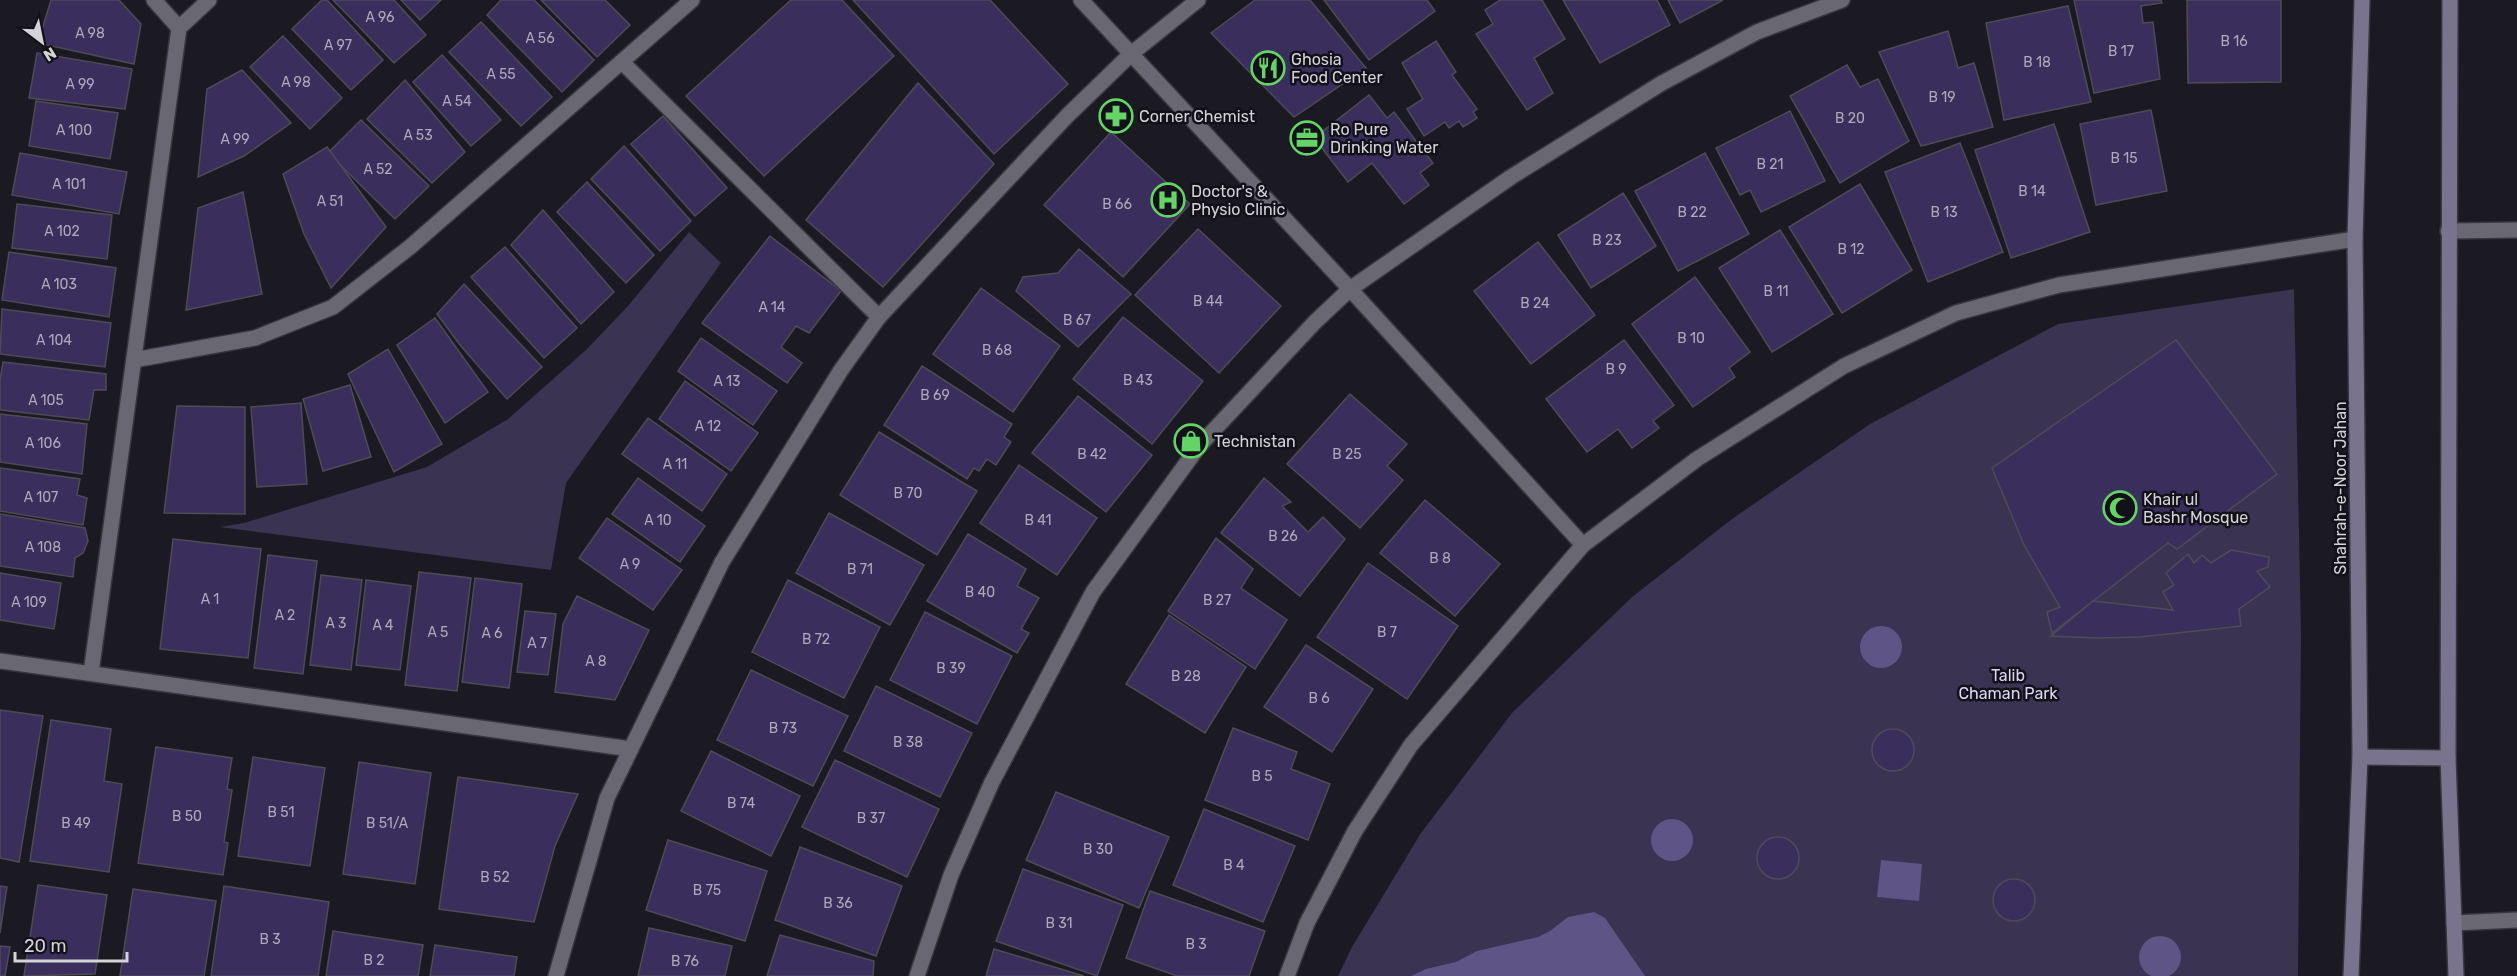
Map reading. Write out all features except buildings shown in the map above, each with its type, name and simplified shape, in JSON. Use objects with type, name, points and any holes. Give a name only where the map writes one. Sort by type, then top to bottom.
[{"type":"main road","name":"Shahrah-e-Noor Jahan","points":[[2351,976],[2360,757],[2355,239],[2362,0]]},
{"type":"main road","points":[[2450,0],[2448,758],[2456,976]]},
{"type":"main road","points":[[2360,757],[2448,758]]},
{"type":"street","points":[[154,0],[179,28]]},
{"type":"street","points":[[91,673],[179,28],[209,0]]},
{"type":"street","points":[[134,360],[255,338],[333,307],[410,247],[692,0]]},
{"type":"street","points":[[1081,0],[1350,288],[1583,545]]},
{"type":"street","points":[[556,976],[607,798],[722,562],[841,370],[879,317],[1067,117],[1131,54],[1198,0]]},
{"type":"street","points":[[917,976],[951,875],[992,783],[1093,592],[1198,446],[1315,322],[1350,288],[1510,177],[1662,83],[1757,32],[1842,0]]},
{"type":"street","points":[[622,62],[879,317]]},
{"type":"street","points":[[2448,231],[2517,230]]},
{"type":"street","points":[[1287,976],[1307,923],[1355,831],[1411,745],[1583,545],[1698,459],[1844,366],[1956,313],[2059,285],[2355,239]]},
{"type":"street","points":[[0,661],[631,749]]},
{"type":"street","points":[[2454,923],[2517,920]]},
{"type":"green space","points":[[689,232],[721,263],[566,483],[551,570],[220,527],[244,523],[427,467],[508,419],[587,349],[628,306]]},
{"type":"green space","name":"Talib Chaman Park","points":[[2294,289],[2301,633],[2298,976],[1338,976],[1352,947],[1421,833],[1512,713],[1632,597],[1732,519],[1870,424],[2058,324]]},
{"type":"shaded area","points":[[1881,626],[1889,627],[1896,632],[1901,639],[1901,655],[1896,662],[1889,667],[1881,668],[1873,667],[1866,662],[1861,655],[1860,647],[1861,639],[1866,632],[1873,627]]},
{"type":"shaded area","points":[[1672,819],[1680,820],[1687,825],[1692,832],[1692,848],[1687,855],[1680,860],[1672,861],[1664,860],[1657,855],[1652,848],[1651,840],[1652,832],[1657,825],[1664,820]]},
{"type":"shaded area","points":[[1881,860],[1922,864],[1919,901],[1877,897]]},
{"type":"shaded area","points":[[1594,912],[1605,918],[1645,976],[1411,976],[1426,969],[1456,962],[1477,951],[1538,937],[1568,917]]},
{"type":"shaded area","points":[[2160,936],[2168,937],[2175,942],[2180,949],[2180,965],[2175,972],[2168,977],[2160,978],[2152,977],[2145,972],[2140,965],[2139,957],[2140,949],[2145,942],[2152,937]]},
{"type":"place","name":"Ghosia Food Center","points":[[1268,68]]},
{"type":"place","name":"Corner Chemist","points":[[1116,116]]},
{"type":"place","name":"Ro Pure Drinking Water","points":[[1307,138]]},
{"type":"place","name":"Doctor's & Physio Clinic","points":[[1168,200]]},
{"type":"place","name":"Technistan","points":[[1191,441]]},
{"type":"place","name":"Khair ul Bashr Mosque","points":[[2120,508]]}]
